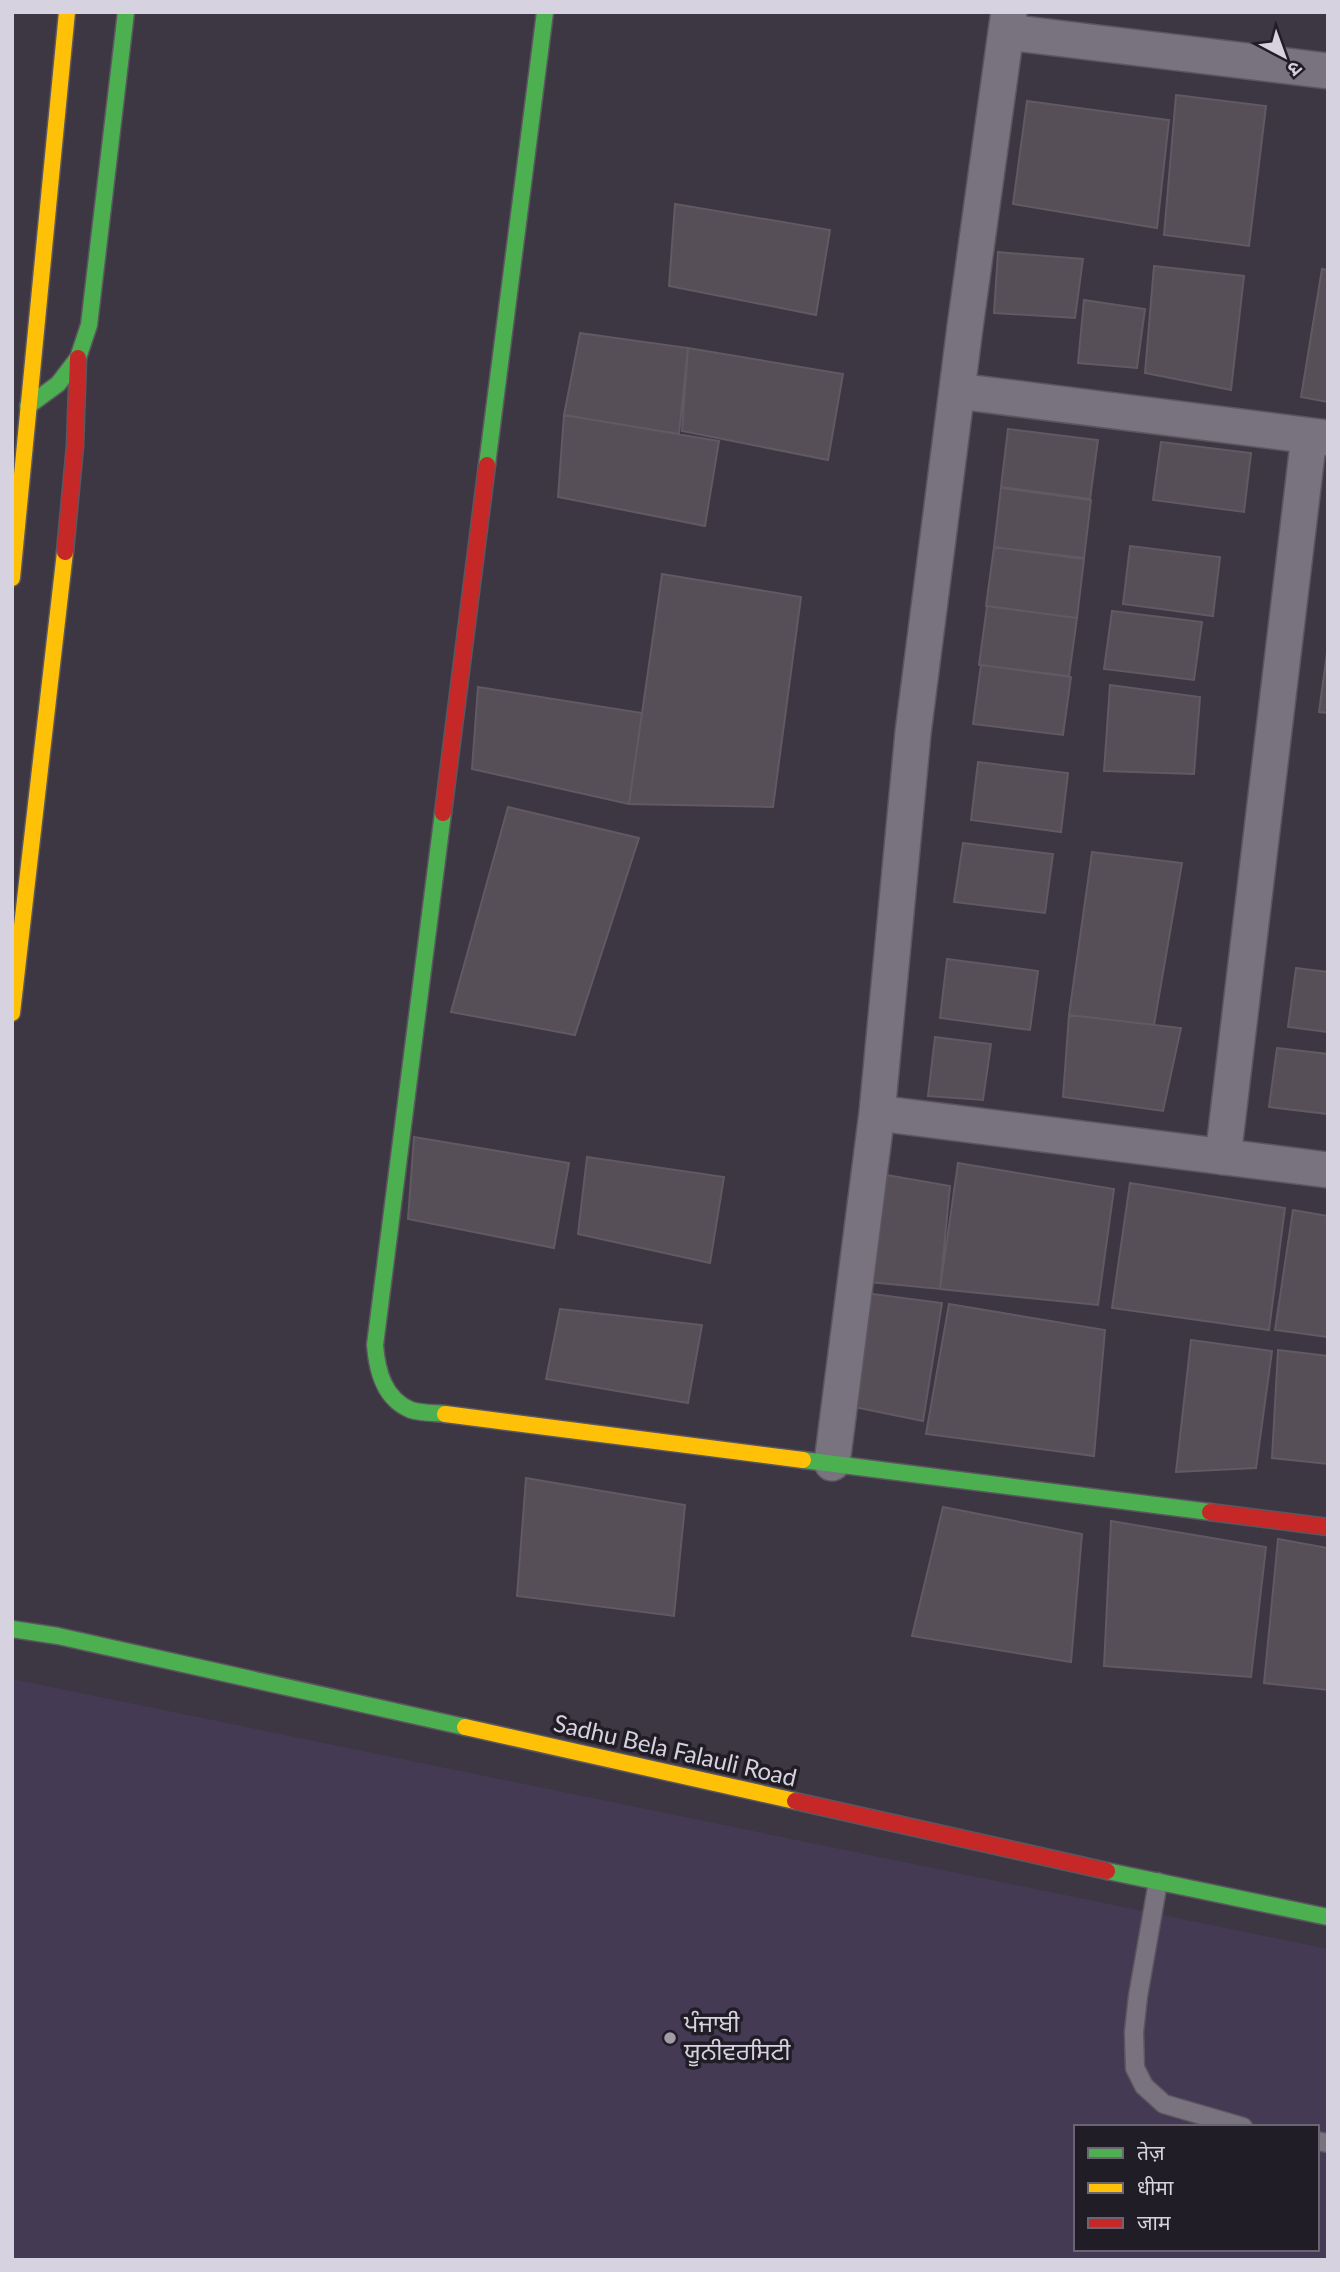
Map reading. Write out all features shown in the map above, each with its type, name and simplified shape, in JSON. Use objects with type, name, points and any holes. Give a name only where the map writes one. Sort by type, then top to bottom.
[{"type":"main road","points":[[12,578],[67,12]]},
{"type":"main road","points":[[12,1013],[58,640],[78,407],[78,358],[89,325],[127,12]]},
{"type":"main road","points":[[545,12],[375,1345],[379,1378],[387,1392],[412,1410],[1328,1527]]},
{"type":"main road","points":[[28,406],[58,384],[78,358]]},
{"type":"main road","name":"Sadhu Bela Falauli Road","points":[[12,1629],[72,1639],[1158,1882],[1328,1917]]},
{"type":"street","points":[[832,1463],[877,1113],[913,733],[1008,22],[1328,71]]},
{"type":"street","points":[[957,391],[1318,437],[1223,1157]]},
{"type":"street","points":[[877,1113],[1328,1170]]},
{"type":"lane","points":[[1158,1882],[1138,1996],[1134,2032],[1135,2068],[1144,2086],[1164,2104],[1236,2125]]},
{"type":"shaded area","name":"ਪੰਜਾਬੀ ਯੂਨੀਵਰਸਿਟੀ","points":[[12,1679],[1328,1949],[1328,2260],[12,2260]]},
{"type":"building","points":[[1176,95],[1266,106],[1249,246],[1164,235]]},
{"type":"building","points":[[1027,101],[1169,120],[1157,228],[1013,204]]},
{"type":"building","points":[[675,204],[830,230],[816,315],[669,286]]},
{"type":"building","points":[[998,252],[1083,259],[1075,318],[994,313]]},
{"type":"building","points":[[1154,266],[1244,276],[1231,390],[1145,373]]},
{"type":"building","points":[[1322,269],[1328,270],[1328,402],[1301,397]]},
{"type":"building","points":[[1084,300],[1145,309],[1137,368],[1078,363]]},
{"type":"building","points":[[580,333],[688,348],[679,434],[564,415]]},
{"type":"building","points":[[688,348],[843,374],[828,460],[682,431]]},
{"type":"building","points":[[564,415],[719,441],[705,526],[558,497]]},
{"type":"building","points":[[1008,429],[1098,440],[1090,499],[1001,487]]},
{"type":"building","points":[[1161,442],[1251,453],[1244,512],[1153,500]]},
{"type":"building","points":[[1001,488],[1091,500],[1084,558],[994,547]]},
{"type":"building","points":[[1130,546],[1220,557],[1213,616],[1123,604]]},
{"type":"building","points":[[994,547],[1084,559],[1077,618],[986,606]]},
{"type":"building","points":[[662,574],[801,597],[773,807],[629,804]]},
{"type":"building","points":[[987,606],[1077,618],[1069,676],[979,665]]},
{"type":"building","points":[[1112,611],[1202,622],[1194,680],[1104,669]]},
{"type":"building","points":[[1328,653],[1328,713],[1319,712]]},
{"type":"building","points":[[981,665],[1071,677],[1063,735],[973,724]]},
{"type":"building","points":[[1110,685],[1200,697],[1194,774],[1104,771]]},
{"type":"building","points":[[478,687],[642,713],[629,804],[472,769]]},
{"type":"building","points":[[978,762],[1068,773],[1061,832],[971,820]]},
{"type":"building","points":[[508,807],[639,838],[575,1035],[451,1012]]},
{"type":"building","points":[[963,843],[1053,854],[1045,913],[954,902]]},
{"type":"building","points":[[1092,852],[1182,863],[1154,1025],[1069,1015]]},
{"type":"building","points":[[947,959],[1038,971],[1030,1030],[940,1018]]},
{"type":"building","points":[[1296,968],[1328,972],[1328,1032],[1288,1027]]},
{"type":"building","points":[[1069,1015],[1181,1028],[1163,1111],[1063,1097]]},
{"type":"building","points":[[935,1037],[991,1044],[983,1100],[928,1096]]},
{"type":"building","points":[[1277,1048],[1328,1054],[1328,1114],[1269,1107]]},
{"type":"building","points":[[414,1137],[569,1163],[554,1248],[408,1219]]},
{"type":"building","points":[[587,1157],[724,1177],[710,1263],[578,1234]]},
{"type":"building","points":[[958,1163],[1114,1189],[1098,1305],[940,1289]]},
{"type":"building","points":[[881,1174],[950,1186],[940,1289],[869,1282]]},
{"type":"building","points":[[1130,1183],[1285,1208],[1269,1330],[1112,1308]]},
{"type":"building","points":[[1293,1210],[1328,1216],[1328,1337],[1275,1330]]},
{"type":"building","points":[[865,1293],[942,1303],[923,1421],[854,1407]]},
{"type":"building","points":[[949,1304],[1105,1330],[1094,1456],[926,1434]]},
{"type":"building","points":[[560,1309],[702,1325],[688,1403],[546,1379]]},
{"type":"building","points":[[1191,1340],[1272,1351],[1256,1468],[1176,1472]]},
{"type":"building","points":[[1278,1350],[1328,1356],[1328,1464],[1272,1458]]},
{"type":"building","points":[[526,1478],[685,1505],[674,1616],[517,1596]]},
{"type":"building","points":[[943,1507],[1082,1534],[1071,1662],[912,1636]]},
{"type":"building","points":[[1111,1521],[1266,1547],[1251,1677],[1104,1666]]},
{"type":"building","points":[[1278,1539],[1328,1548],[1328,1690],[1264,1683]]},
{"type":"traffic: fast","points":[[28,406],[58,384],[78,358],[89,325],[126,12]]},
{"type":"traffic: fast","points":[[487,465],[545,12]]},
{"type":"traffic: fast","points":[[443,813],[375,1345],[380,1374],[394,1399],[411,1410],[445,1414]]},
{"type":"traffic: fast","points":[[803,1460],[1210,1512]]},
{"type":"traffic: fast","points":[[12,1629],[58,1636],[465,1727]]},
{"type":"traffic: fast","points":[[1107,1871],[1328,1917]]},
{"type":"traffic: slow","points":[[12,578],[67,12]]},
{"type":"traffic: slow","points":[[12,1013],[65,552]]},
{"type":"traffic: slow","points":[[445,1414],[803,1460]]},
{"type":"traffic: slow","points":[[465,1727],[795,1801]]},
{"type":"traffic: jam","points":[[65,552],[75,446],[78,358]]},
{"type":"traffic: jam","points":[[443,813],[487,465]]},
{"type":"traffic: jam","points":[[1210,1512],[1328,1527]]},
{"type":"traffic: jam","points":[[795,1801],[1107,1871]]},
{"type":"place","name":"ਪੰਜਾਬੀ ਯੂਨੀਵਰਸਿਟੀ","points":[[670,2038]]}]
